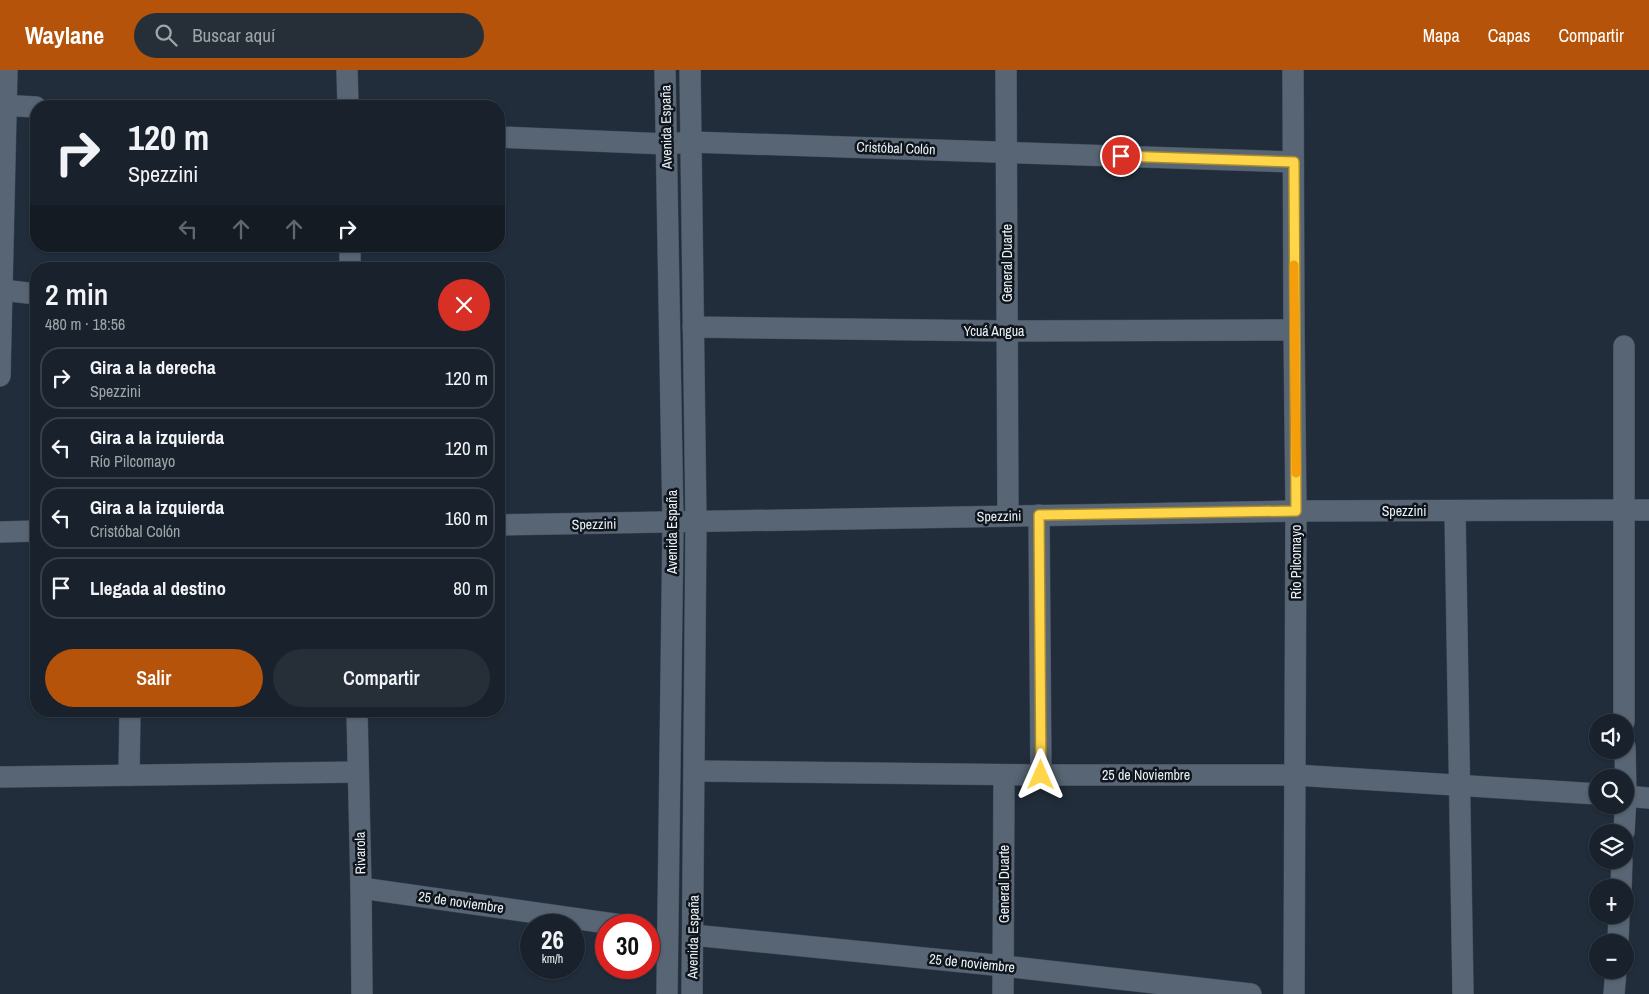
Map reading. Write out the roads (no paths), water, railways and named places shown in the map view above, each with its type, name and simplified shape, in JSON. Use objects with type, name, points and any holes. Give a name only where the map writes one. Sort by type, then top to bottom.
[{"type":"street","points":[[0,376],[3,105],[7,70]]},
{"type":"street","points":[[347,70],[348,100]]},
{"type":"street","name":"Avenida España","points":[[659,914],[673,523],[665,70]]},
{"type":"street","name":"Avenida España","points":[[690,70],[696,522],[692,994]]},
{"type":"street","name":"General Duarte","points":[[1006,70],[1008,516]]},
{"type":"street","name":"Río Pilcomayo","points":[[1293,70],[1296,511],[1294,994]]},
{"type":"street","points":[[3,105],[30,107]]},
{"type":"street","name":"Cristóbal Colón","points":[[505,137],[667,144],[691,142],[1294,162]]},
{"type":"street","points":[[2,290],[30,293]]},
{"type":"street","name":"Ycuá Angua","points":[[693,327],[1007,331],[1294,330]]},
{"type":"street","points":[[1624,346],[1624,714]]},
{"type":"street","name":"Spezzini","points":[[505,525],[1296,511],[1649,510]]},
{"type":"street","points":[[1455,511],[1464,994]]},
{"type":"street","points":[[1039,515],[1041,775]]},
{"type":"street","points":[[0,532],[30,531]]},
{"type":"street","points":[[129,775],[130,717]]},
{"type":"street","name":"Rivarola","points":[[357,717],[362,994]]},
{"type":"street","name":"25 de Noviembre","points":[[694,771],[1041,775],[1295,775],[1589,793]]},
{"type":"street","points":[[0,777],[358,772]]},
{"type":"street","name":"General Duarte","points":[[1003,994],[1004,774]]},
{"type":"street","points":[[1634,797],[1649,798]]},
{"type":"street","name":"25 de noviembre","points":[[361,888],[595,921]]},
{"type":"street","name":"25 de noviembre","points":[[693,935],[1004,966],[1251,994]]},
{"type":"street","name":"Avenida España","points":[[660,944],[667,994]]},
{"type":"street","points":[[1614,994],[1615,979]]}]
